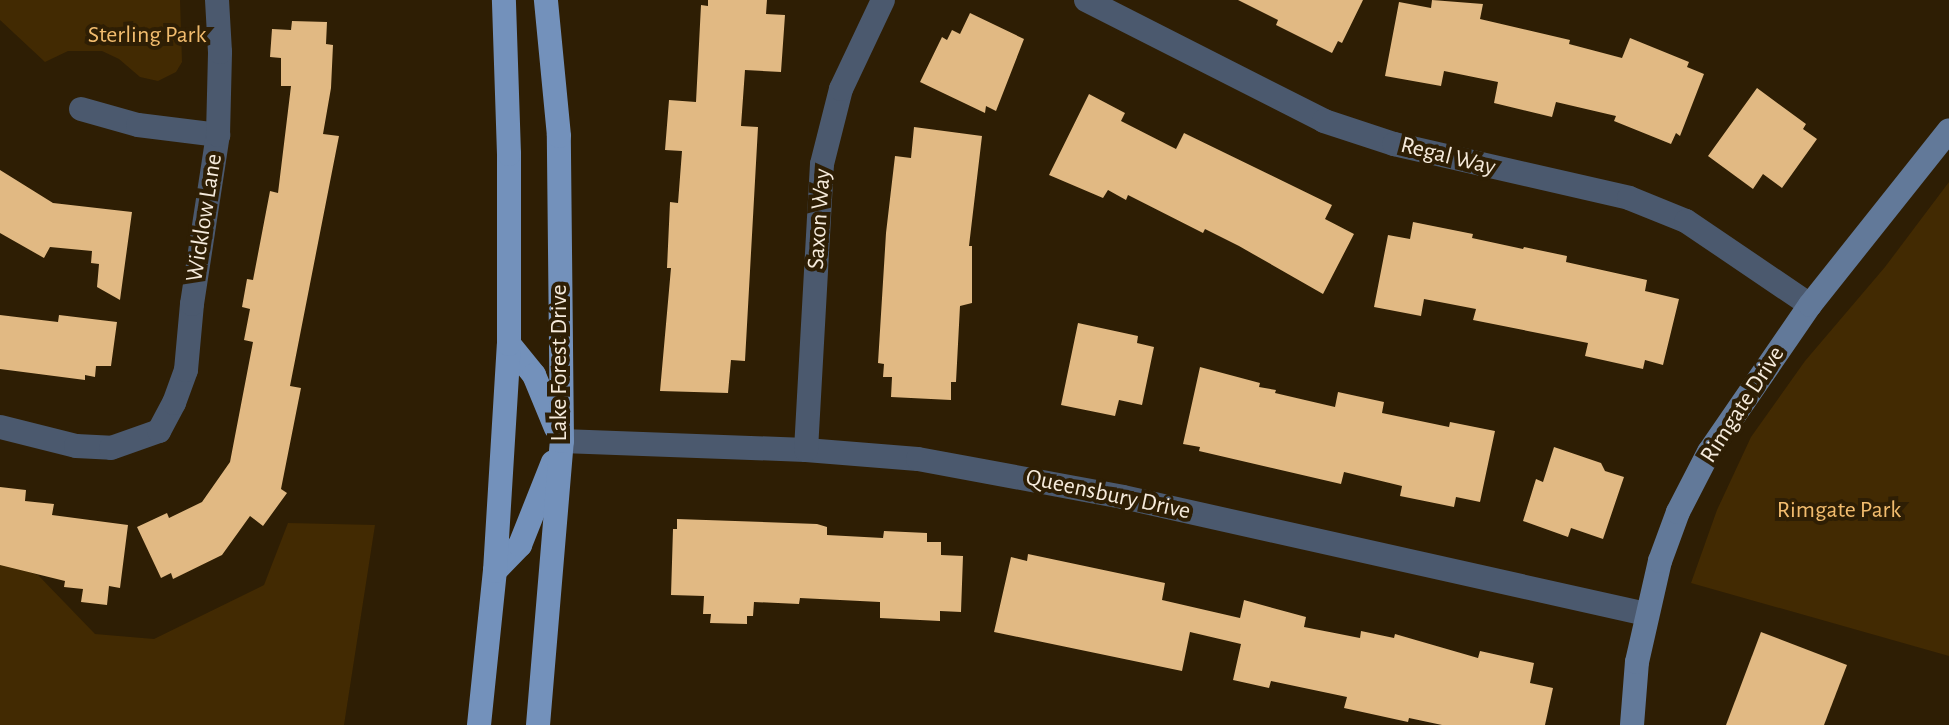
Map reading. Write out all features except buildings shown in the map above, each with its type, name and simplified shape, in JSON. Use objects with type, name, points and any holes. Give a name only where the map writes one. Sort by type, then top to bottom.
[{"type":"main road","points":[[479,725],[495,571],[509,344],[509,154],[504,0]]},
{"type":"main road","name":"Lake Forest Drive","points":[[538,725],[562,441],[559,136],[546,0]]},
{"type":"main road","points":[[495,571],[520,545],[562,441],[534,375],[509,344]]},
{"type":"street","name":"Wicklow Lane","points":[[0,427],[76,446],[111,448],[159,431],[186,370],[192,304],[218,135],[220,52],[217,0]]},
{"type":"street","name":"Saxon Way","points":[[806,450],[822,164],[841,89],[883,0]]},
{"type":"street","name":"Regal Way","points":[[1086,0],[1324,121],[1394,144],[1629,198],[1672,215],[1810,305]]},
{"type":"street","points":[[81,109],[138,125],[218,135]]},
{"type":"street","name":"Rimgate Drive","points":[[1632,725],[1637,662],[1660,561],[1678,512],[1709,452],[1810,305],[1949,130]]},
{"type":"street","name":"Queensbury Drive","points":[[562,441],[806,450],[918,459],[1005,474],[1646,614]]},
{"type":"green space","name":"Sterling Park","points":[[0,0],[180,0],[182,62],[176,72],[158,81],[140,77],[119,59],[102,51],[68,51],[45,62],[0,20]]},
{"type":"green space","name":"Rimgate Park","points":[[1949,182],[1949,656],[1691,583],[1717,510],[1751,437],[1805,361],[1885,267]]},
{"type":"green space","points":[[288,523],[375,525],[344,725],[0,725],[0,561],[38,575],[95,634],[154,639],[264,585]]}]
